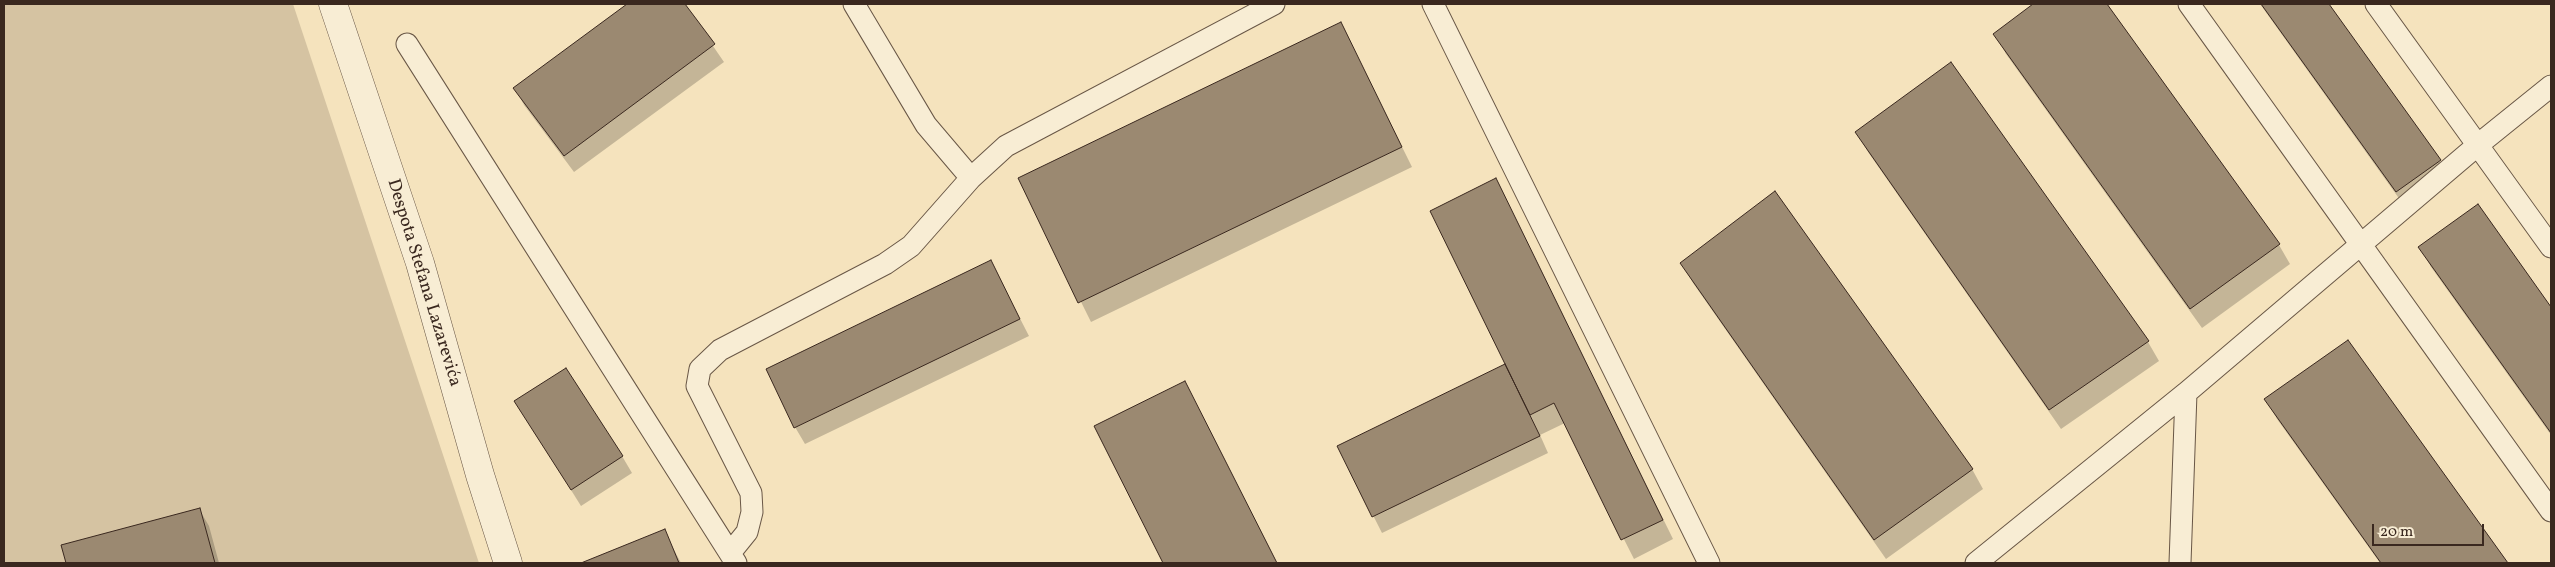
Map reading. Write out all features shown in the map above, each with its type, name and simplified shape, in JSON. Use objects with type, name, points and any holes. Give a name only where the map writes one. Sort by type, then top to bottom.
[{"type":"street","name":"Despota Stefana Lazarevića","points":[[333,4],[420,263],[480,476],[508,563]]},
{"type":"lane","points":[[854,4],[926,125],[970,178]]},
{"type":"lane","points":[[407,44],[733,558],[747,532],[752,512],[751,493],[697,386],[700,369],[720,350],[885,264],[911,246],[970,178],[1006,146],[1274,4]]},
{"type":"lane","points":[[1433,4],[1709,563]]},
{"type":"lane","points":[[2189,4],[2551,512]]},
{"type":"lane","points":[[2376,4],[2479,144],[2551,247]]},
{"type":"lane","points":[[1976,563],[2186,393],[2479,144],[2551,86]]},
{"type":"lane","points":[[2180,563],[2186,393]]},
{"type":"shaded area","points":[[4,4],[293,4],[479,563],[4,563]]},
{"type":"building","points":[[627,4],[685,4],[715,44],[564,156],[513,88]]},
{"type":"building","points":[[2033,4],[2107,4],[2280,244],[2190,309],[1993,34]]},
{"type":"building","points":[[2261,4],[2329,4],[2441,160],[2396,192]]},
{"type":"building","points":[[1341,22],[1402,147],[1078,303],[1018,178]]},
{"type":"building","points":[[1951,62],[2149,341],[2049,410],[1855,132]]},
{"type":"building","points":[[1496,178],[1663,520],[1621,540],[1554,403],[1530,415],[1430,211]]},
{"type":"building","points":[[1775,191],[1973,469],[1874,540],[1680,263]]},
{"type":"building","points":[[2478,204],[2551,307],[2551,433],[2418,247]]},
{"type":"building","points":[[991,260],[1020,319],[794,428],[766,369]]},
{"type":"building","points":[[2348,340],[2508,563],[2381,563],[2264,399]]},
{"type":"building","points":[[1505,364],[1540,436],[1372,517],[1337,446]]},
{"type":"building","points":[[566,368],[623,456],[571,490],[514,401]]},
{"type":"building","points":[[1185,381],[1277,563],[1163,563],[1094,426]]},
{"type":"building","points":[[200,508],[215,563],[66,563],[61,545]]},
{"type":"building","points":[[665,529],[679,563],[581,563]]}]
